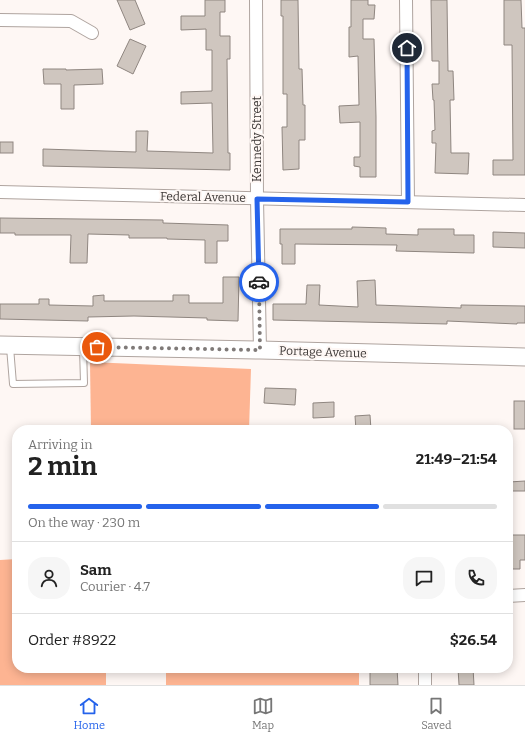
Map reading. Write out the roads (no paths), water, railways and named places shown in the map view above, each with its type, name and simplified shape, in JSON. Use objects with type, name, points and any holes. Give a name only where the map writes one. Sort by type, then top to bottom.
[{"type":"street","name":"Kennedy Street","points":[[256,0],[257,199],[260,350]]},
{"type":"street","points":[[406,0],[408,202]]},
{"type":"street","points":[[0,20],[71,21],[92,33]]},
{"type":"street","name":"Federal Avenue","points":[[0,192],[525,205]]},
{"type":"street","name":"Portage Avenue","points":[[5,346],[260,350],[525,357]]},
{"type":"street","points":[[513,596],[525,595]]},
{"type":"street","points":[[425,673],[425,685]]},
{"type":"lane","points":[[5,346],[13,384],[84,383],[83,347]]}]
